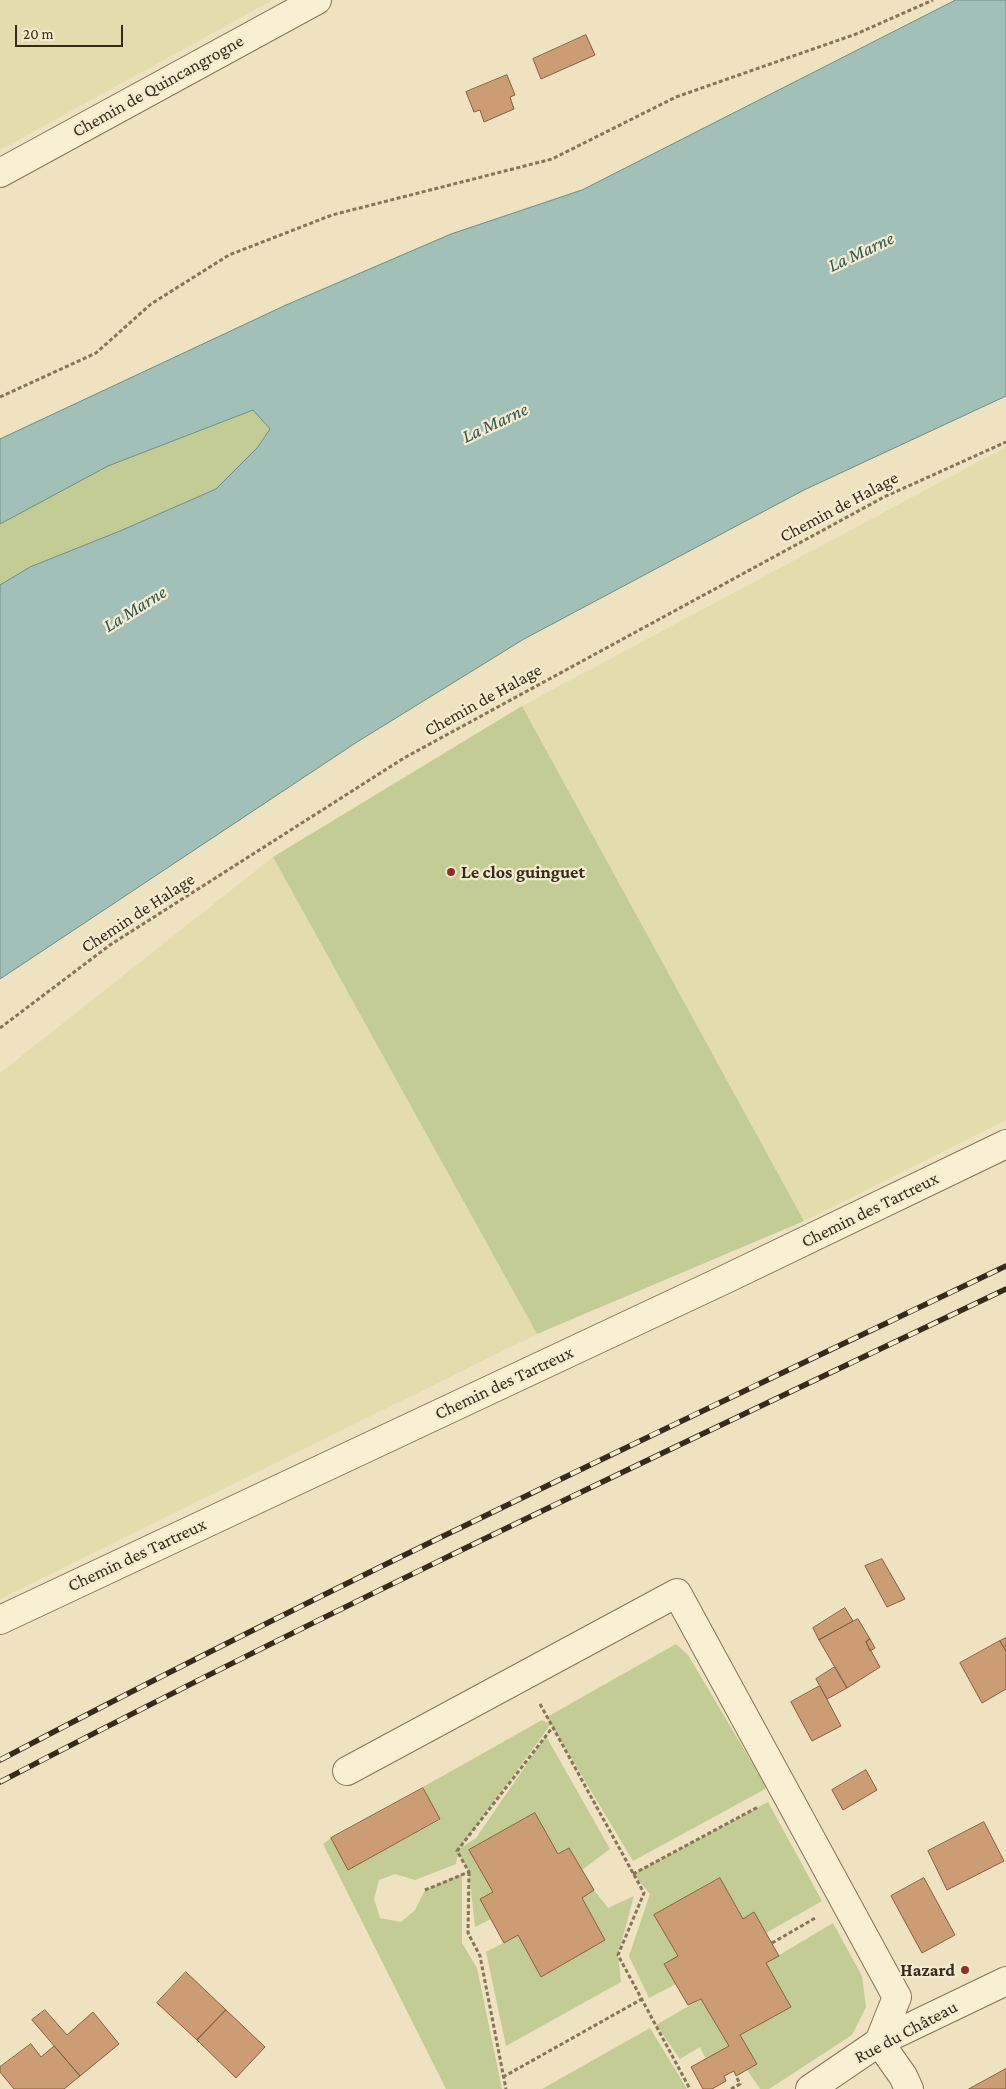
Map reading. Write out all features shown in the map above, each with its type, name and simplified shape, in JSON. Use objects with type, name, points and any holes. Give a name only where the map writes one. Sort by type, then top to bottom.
[{"type":"street","name":"Chemin de Quincangrogne","points":[[0,172],[316,0]]},
{"type":"street","name":"Chemin des Tartreux","points":[[0,1620],[728,1278],[1006,1144]]},
{"type":"street","points":[[347,1771],[677,1593],[846,1900],[897,1997],[879,2042],[903,2076],[909,2089]]},
{"type":"street","name":"Rue du Château","points":[[810,2089],[879,2042],[1006,1981]]},
{"type":"path","points":[[0,397],[96,353],[151,304],[229,254],[332,215],[552,159],[676,97],[856,34],[933,0]]},
{"type":"path","name":"Chemin de Halage","points":[[0,1028],[110,946],[404,758],[884,497],[1006,442]]},
{"type":"path","points":[[525,1675],[552,1728],[644,1893],[618,1955],[690,2089]]},
{"type":"path","points":[[506,2089],[480,1956],[468,1933],[469,1872],[458,1851],[552,1728]]},
{"type":"path","points":[[633,1874],[786,1793]]},
{"type":"path","points":[[425,1890],[469,1872]]},
{"type":"path","points":[[772,1943],[846,1900]]},
{"type":"path","points":[[503,2078],[642,1999]]},
{"type":"path","points":[[731,2089],[740,2084],[736,2076]]},
{"type":"shaded area","points":[[0,0],[273,0],[0,150]]},
{"type":"shaded area","points":[[1006,447],[1006,1120],[804,1221],[522,706]]},
{"type":"shaded area","points":[[273,857],[537,1334],[0,1599],[0,1073]]},
{"type":"green space","points":[[253,410],[270,429],[257,448],[216,489],[120,531],[30,567],[0,585],[0,524],[108,466]]},
{"type":"green space","points":[[522,706],[804,1221],[537,1334],[273,857]]},
{"type":"green space","points":[[676,1644],[688,1655],[767,1788],[633,1861],[551,1724],[459,1849],[476,1838],[546,1736],[610,1849],[582,1870],[569,1848],[558,1854],[535,1813],[470,1850],[493,1892],[480,1899],[491,1919],[475,1927],[469,1872],[458,1852],[456,1864],[415,1880],[395,1874],[379,1880],[374,1899],[380,1918],[401,1922],[415,1910],[425,1890],[462,1874],[462,1943],[477,1968],[502,2089],[446,2089],[323,1844],[331,1838],[348,1870],[440,1820],[423,1787],[542,1720],[550,1724],[547,1717]]},
{"type":"green space","points":[[768,1802],[822,1901],[766,1933],[754,1912],[743,1919],[719,1878],[655,1915],[678,1956],[664,1964],[676,1984],[649,1998],[629,1956],[650,1894],[633,1874]]},
{"type":"green space","points":[[594,1890],[608,1908],[634,1896],[618,1955],[621,1982],[506,2046],[486,1952],[518,1935],[541,1977],[605,1940],[582,1898]]},
{"type":"green space","points":[[833,1923],[862,1976],[866,2007],[852,2035],[769,2089],[760,2089],[747,2070],[757,2064],[740,2035],[791,2007],[766,1963]]},
{"type":"green space","points":[[701,1999],[729,2046],[706,2059],[700,2047],[680,2059],[656,2025]]},
{"type":"green space","points":[[650,2028],[687,2089],[542,2089]]},
{"type":"water","name":"La Marne","points":[[956,0],[1006,0],[1006,396],[804,490],[524,639],[357,742],[0,979],[0,585],[30,567],[120,531],[216,489],[257,448],[270,429],[253,410],[108,466],[0,524],[0,439],[286,305],[451,234],[582,190]]},
{"type":"building","points":[[586,35],[595,55],[541,79],[533,59]]},
{"type":"building","points":[[507,75],[515,95],[510,97],[514,109],[484,122],[480,110],[474,112],[466,92]]},
{"type":"building","points":[[882,1559],[905,1599],[887,1607],[865,1566]]},
{"type":"building","points":[[845,1608],[853,1621],[819,1640],[813,1628]]},
{"type":"building","points":[[858,1619],[870,1639],[866,1642],[880,1667],[847,1688],[819,1640]]},
{"type":"building","points":[[1006,1638],[1006,1651],[1000,1641]]},
{"type":"building","points":[[870,1639],[875,1648],[870,1651],[866,1642]]},
{"type":"building","points":[[1000,1641],[1006,1651],[1006,1689],[982,1703],[960,1663]]},
{"type":"building","points":[[835,1667],[847,1688],[827,1699],[816,1679]]},
{"type":"building","points":[[820,1686],[841,1726],[812,1741],[791,1702]]},
{"type":"building","points":[[866,1770],[877,1790],[843,1810],[832,1790]]},
{"type":"building","points":[[423,1788],[440,1819],[348,1870],[331,1838]]},
{"type":"building","points":[[535,1813],[558,1854],[569,1848],[594,1890],[582,1898],[605,1940],[541,1977],[518,1935],[504,1943],[480,1899],[493,1892],[469,1850]]},
{"type":"building","points":[[984,1822],[1004,1861],[947,1890],[928,1851]]},
{"type":"building","points":[[720,1878],[743,1919],[754,1912],[779,1956],[766,1963],[791,2007],[740,2035],[757,2064],[736,2076],[734,2071],[724,2076],[726,2081],[712,2089],[703,2089],[691,2067],[729,2046],[701,1999],[688,2005],[664,1964],[678,1956],[654,1915]]},
{"type":"building","points":[[924,1878],[955,1935],[922,1953],[891,1896]]},
{"type":"building","points":[[186,1972],[226,2010],[197,2040],[157,2003]]},
{"type":"building","points":[[45,2010],[67,2035],[93,2012],[119,2044],[80,2076],[32,2020]]},
{"type":"building","points":[[226,2010],[265,2047],[236,2078],[197,2040]]},
{"type":"building","points":[[31,2044],[41,2057],[54,2046],[80,2076],[64,2089],[14,2089],[0,2072],[0,2067]]},
{"type":"building","points":[[1006,2069],[1006,2089],[969,2089]]},
{"type":"railway","points":[[0,1760],[124,1695],[375,1570],[1006,1266]]},
{"type":"railway","points":[[0,1782],[375,1592],[1006,1289]]},
{"type":"place","name":"Le clos guinguet","points":[[451,872]]},
{"type":"place","name":"Hazard","points":[[965,1970]]}]
